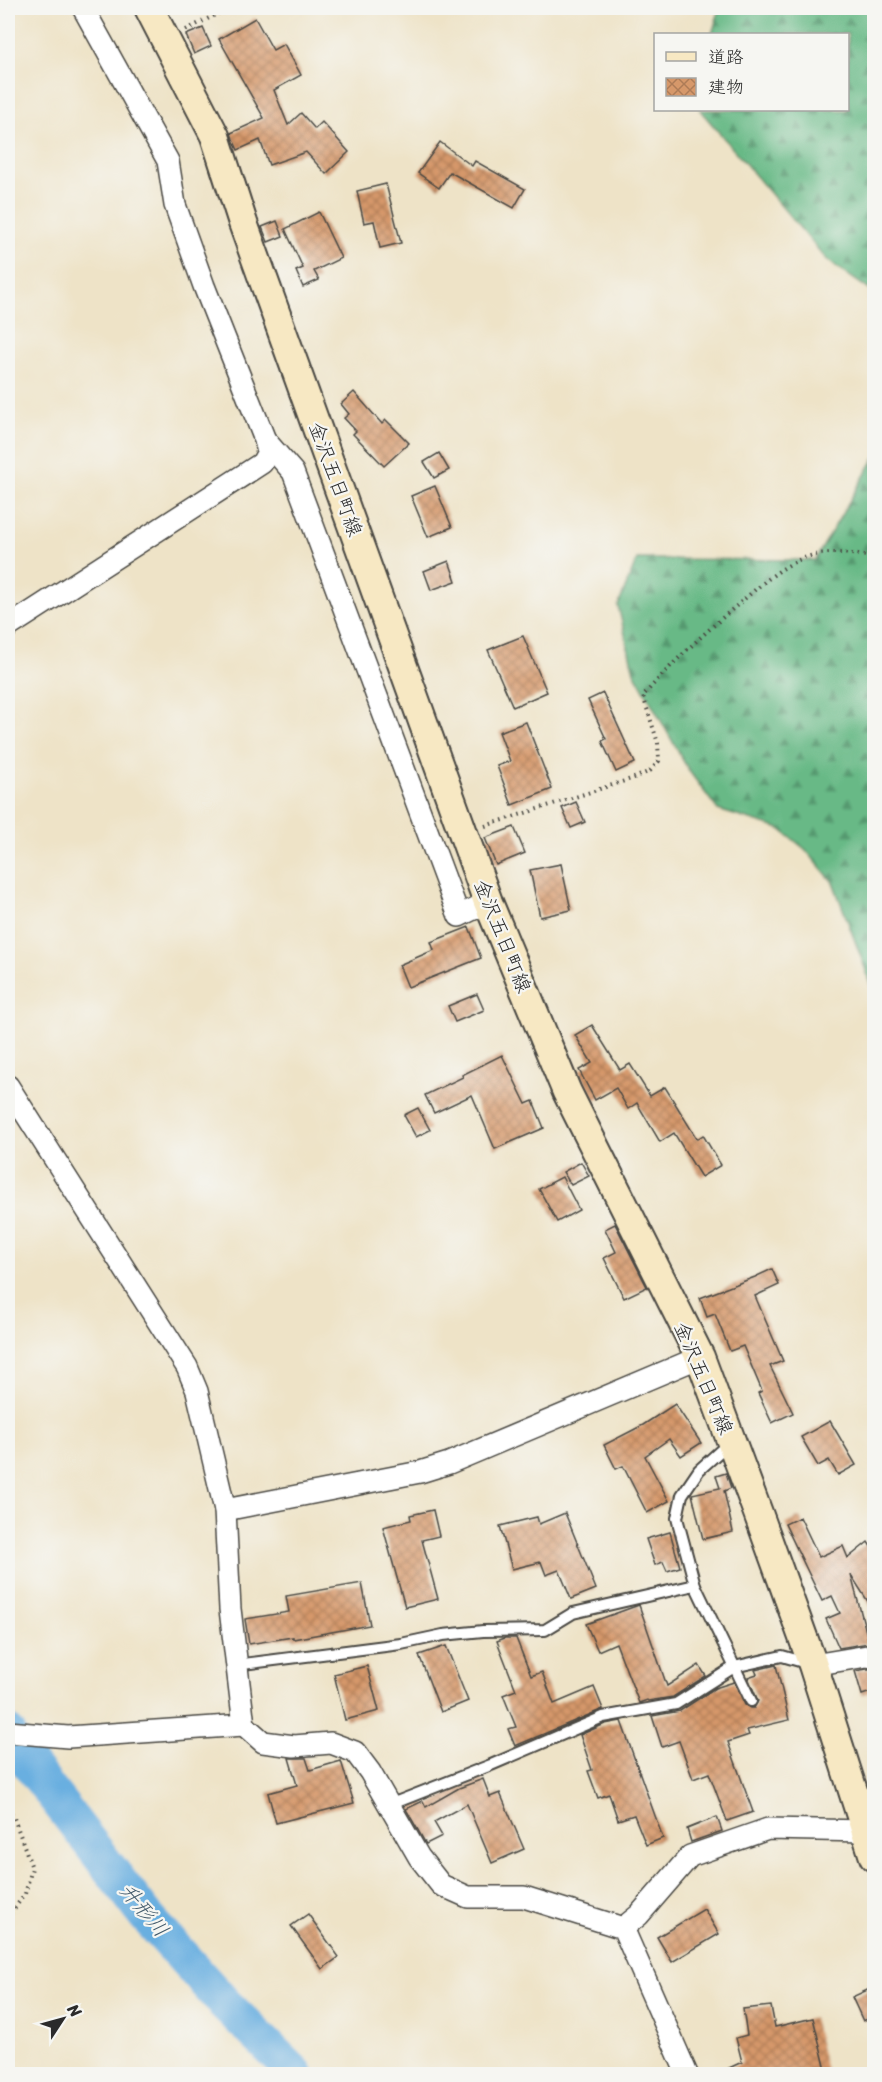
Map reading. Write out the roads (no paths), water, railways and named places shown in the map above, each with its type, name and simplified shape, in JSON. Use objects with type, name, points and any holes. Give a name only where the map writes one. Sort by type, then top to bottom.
[{"type":"main road","name":"金沢五日町線","points":[[149,8],[215,136],[247,233],[488,902],[567,1092],[700,1357],[813,1665],[871,1843]]},
{"type":"street","points":[[8,627],[262,463],[268,452],[178,215],[168,161],[83,8]]},
{"type":"street","points":[[265,440],[293,472],[459,916],[488,902]]},
{"type":"street","points":[[8,1086],[187,1367],[197,1391],[225,1510],[230,1609],[244,1725],[263,1742],[294,1746],[331,1743],[355,1752],[370,1772],[418,1857],[441,1885],[468,1897],[524,1897],[623,1928],[687,2074]]},
{"type":"street","points":[[225,1510],[420,1472],[449,1463],[700,1357]]},
{"type":"street","points":[[813,1665],[867,1656],[874,1657]]},
{"type":"street","points":[[8,1732],[68,1737],[244,1725]]},
{"type":"street","points":[[623,1928],[639,1915],[690,1856],[768,1829],[871,1843]]},
{"type":"lane","points":[[731,1441],[699,1470],[682,1495],[677,1518],[695,1585],[751,1701]]},
{"type":"lane","points":[[235,1665],[401,1644],[453,1634],[545,1630],[573,1613],[695,1585]]},
{"type":"lane","points":[[389,1805],[491,1766],[603,1717],[676,1704],[734,1667],[782,1656],[813,1665]]},
{"type":"waterway","name":"升形川","points":[[8,1733],[11,1740],[146,1916],[224,2003],[296,2074]]}]
